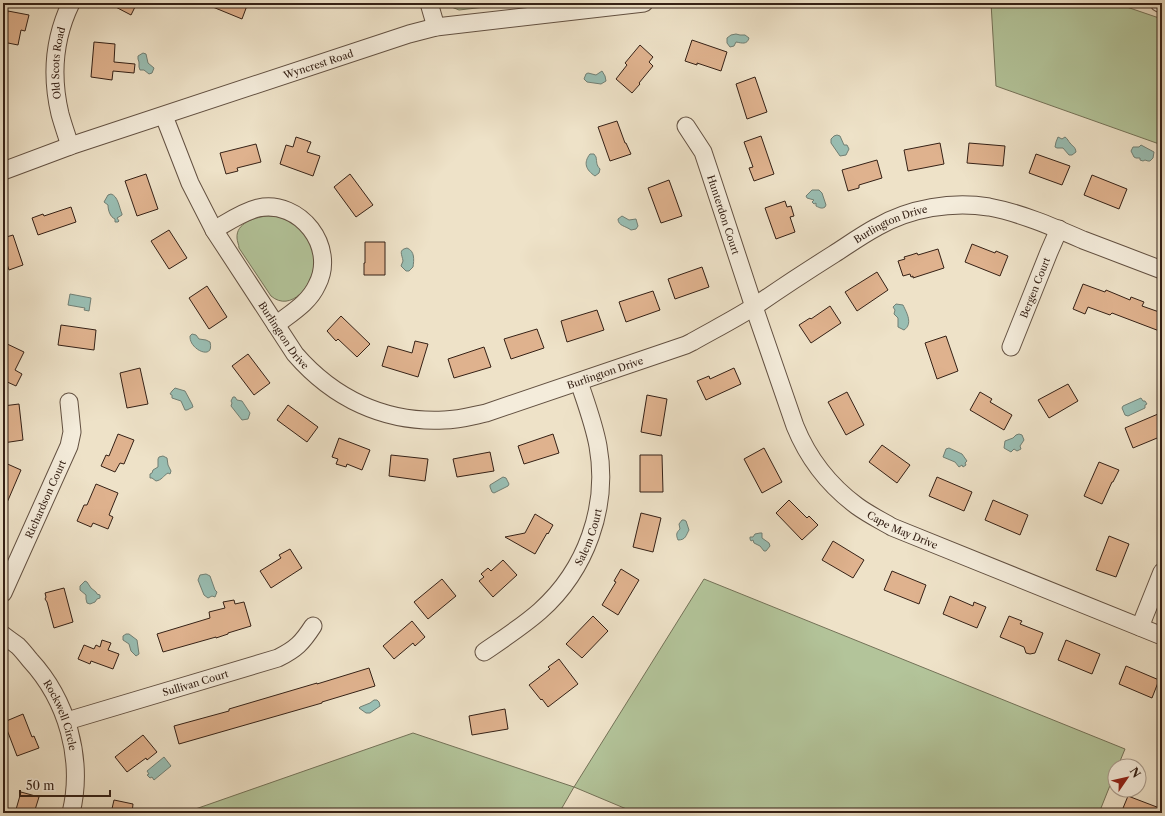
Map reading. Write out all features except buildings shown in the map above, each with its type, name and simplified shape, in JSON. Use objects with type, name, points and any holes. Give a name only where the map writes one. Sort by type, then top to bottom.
[{"type":"street","name":"Old Scots Road","points":[[70,3],[59,35],[54,64],[55,88],[60,116],[70,146]]},
{"type":"street","points":[[429,3],[436,27]]},
{"type":"street","name":"Wyncrest Road","points":[[3,171],[70,146],[408,34],[436,27],[644,3]]},
{"type":"street","name":"Burlington Drive","points":[[164,116],[190,183],[214,230],[294,354],[315,375],[350,400],[373,410],[408,419],[444,420],[486,413],[686,345],[754,307],[782,287],[877,227],[904,215],[927,209],[957,205],[973,205],[1011,212],[1059,229],[1162,270]]},
{"type":"street","name":"Hunterdon Court","points":[[686,126],[703,152],[754,307]]},
{"type":"street","points":[[214,230],[250,211],[260,208],[273,208],[286,210],[296,215],[308,225],[317,236],[322,255],[322,270],[318,285],[311,297],[298,309],[276,325]]},
{"type":"street","name":"Bergen Court","points":[[1011,347],[1059,229]]},
{"type":"street","name":"Cape May Drive","points":[[754,307],[801,440],[822,473],[844,496],[869,514],[892,527],[1162,636]]},
{"type":"street","name":"Salem Court","points":[[484,652],[524,624],[554,598],[574,572],[589,541],[599,504],[600,468],[595,432],[579,382]]},
{"type":"street","name":"Richardson Court","points":[[3,593],[69,446],[72,432],[69,402]]},
{"type":"street","points":[[1140,627],[1162,572]]},
{"type":"street","name":"Sullivan Court","points":[[67,721],[278,658],[297,647],[313,626]]},
{"type":"street","name":"Rockwell Circle","points":[[3,635],[19,647],[37,667],[60,704],[67,721],[75,764],[75,790],[71,813]]},
{"type":"green space","points":[[446,3],[520,3],[459,10],[449,6]]},
{"type":"green space","points":[[991,3],[1115,3],[1162,19],[1162,145],[996,86]]},
{"type":"green space","points":[[266,216],[282,218],[297,226],[307,237],[313,250],[314,265],[310,281],[300,294],[293,299],[286,301],[279,300],[271,296],[239,248],[237,233],[239,229],[251,220]]},
{"type":"green space","points":[[704,579],[1125,749],[1121,758],[1107,758],[1107,793],[1099,813],[1061,813],[1052,809],[1050,813],[636,813],[574,787]]},
{"type":"green space","points":[[413,733],[574,787],[559,813],[184,813]]},
{"type":"water","points":[[736,34],[745,35],[749,38],[747,42],[736,42],[734,46],[730,47],[727,43],[727,38]]},
{"type":"water","points":[[143,53],[146,54],[148,63],[154,68],[152,73],[149,74],[144,70],[140,70],[138,56]]},
{"type":"water","points":[[602,71],[606,81],[601,84],[587,82],[584,79],[588,73],[596,75]]},
{"type":"water","points":[[837,135],[840,136],[844,145],[847,145],[849,149],[846,155],[840,156],[831,143],[831,139]]},
{"type":"water","points":[[1058,137],[1062,139],[1065,137],[1076,152],[1069,155],[1063,148],[1055,147]]},
{"type":"water","points":[[1141,145],[1154,152],[1153,158],[1150,161],[1143,161],[1140,160],[1140,158],[1134,157],[1131,151],[1133,147],[1139,147]]},
{"type":"water","points":[[590,154],[594,154],[596,157],[597,165],[600,169],[599,173],[595,176],[586,166]]},
{"type":"water","points":[[812,190],[819,190],[822,193],[826,205],[825,207],[821,208],[816,206],[816,203],[814,204],[812,202],[814,200],[807,198],[806,196]]},
{"type":"water","points":[[111,194],[117,199],[122,214],[117,218],[119,221],[118,222],[115,222],[115,219],[112,217],[108,209],[108,205],[104,202],[108,195]]},
{"type":"water","points":[[622,216],[629,220],[636,219],[638,226],[636,229],[631,230],[621,225],[618,219]]},
{"type":"water","points":[[407,248],[413,253],[414,259],[413,267],[409,271],[406,271],[401,266],[403,261],[401,254],[402,250]]},
{"type":"water","points":[[70,294],[91,298],[89,311],[84,310],[85,308],[68,305]]},
{"type":"water","points":[[896,304],[903,305],[907,315],[909,322],[907,328],[904,330],[898,327],[898,318],[894,314],[895,310],[893,307]]},
{"type":"water","points":[[192,334],[196,335],[199,339],[210,342],[211,348],[209,351],[202,351],[193,346],[190,336]]},
{"type":"water","points":[[175,388],[185,391],[193,407],[185,410],[181,401],[172,398],[172,395],[170,394]]},
{"type":"water","points":[[233,397],[242,401],[250,413],[248,419],[242,420],[231,406]]},
{"type":"water","points":[[1141,398],[1147,404],[1145,405],[1145,408],[1128,416],[1125,415],[1122,408],[1123,406]]},
{"type":"water","points":[[1019,434],[1022,435],[1024,440],[1020,446],[1021,449],[1017,451],[1014,449],[1011,452],[1004,448],[1005,441]]},
{"type":"water","points":[[949,448],[962,454],[967,461],[965,463],[966,465],[959,467],[955,462],[943,457],[946,449]]},
{"type":"water","points":[[163,456],[167,458],[171,471],[170,474],[168,473],[156,481],[150,478],[150,474],[158,467],[159,457]]},
{"type":"water","points":[[503,477],[506,478],[509,484],[508,486],[494,493],[492,492],[490,485]]},
{"type":"water","points":[[682,520],[686,521],[689,530],[684,538],[678,540],[677,534],[680,529],[679,524]]},
{"type":"water","points":[[762,533],[762,538],[769,543],[770,546],[766,551],[750,539],[750,537],[753,537],[755,534]]},
{"type":"water","points":[[206,574],[210,576],[217,592],[215,597],[212,596],[208,598],[204,595],[198,580],[200,575]]},
{"type":"water","points":[[85,581],[97,594],[100,595],[100,598],[90,604],[87,603],[86,595],[80,590],[80,586]]},
{"type":"water","points":[[129,634],[137,640],[139,654],[136,656],[131,651],[129,644],[123,640],[123,636]]},
{"type":"water","points":[[374,700],[379,702],[380,706],[370,713],[366,713],[359,708],[370,703]]},
{"type":"water","points":[[164,757],[171,766],[154,780],[152,777],[150,778],[147,775],[149,774],[147,771]]}]
